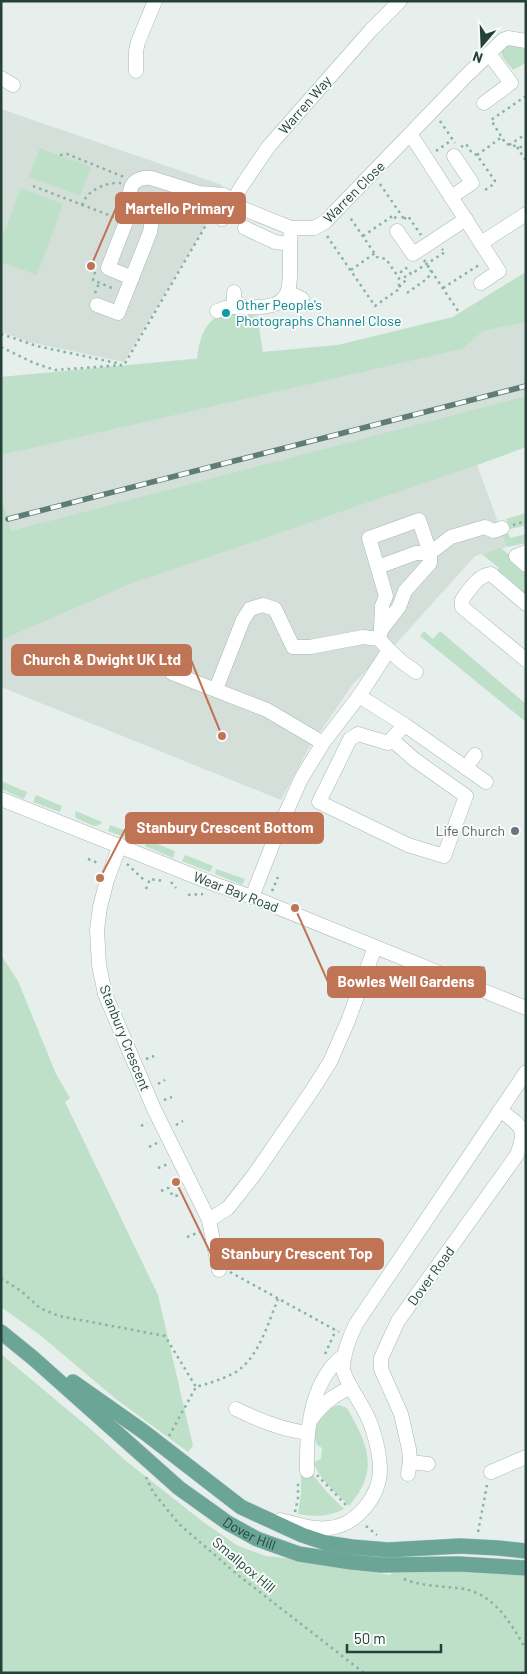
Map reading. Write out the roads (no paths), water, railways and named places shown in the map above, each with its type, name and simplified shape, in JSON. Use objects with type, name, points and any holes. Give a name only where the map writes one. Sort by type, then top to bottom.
[{"type":"main road","name":"Dover Hill","points":[[1,1332],[33,1358],[179,1488],[228,1523],[257,1539],[299,1554],[358,1563],[390,1566],[459,1564],[526,1568]]},
{"type":"main road","name":"Dover Hill","points":[[33,1358],[85,1390],[144,1432],[233,1502],[253,1514],[310,1538],[326,1543],[388,1550],[460,1546],[526,1551]]},
{"type":"street","points":[[136,71],[138,42],[155,1]]},
{"type":"street","name":"Warren Way","points":[[222,219],[252,169],[275,139],[371,30],[400,1]]},
{"type":"street","name":"Warren Close","points":[[130,196],[129,190],[131,185],[139,179],[145,178],[199,192],[224,195],[244,209],[292,228],[314,228],[325,222],[503,40],[508,38],[526,41]]},
{"type":"street","points":[[484,102],[511,83],[490,55]]},
{"type":"street","points":[[411,135],[481,243],[488,260],[499,271],[481,283]]},
{"type":"street","points":[[451,197],[472,183],[454,156]]},
{"type":"street","points":[[96,300],[118,313],[150,232],[152,224],[148,210],[130,196]]},
{"type":"street","points":[[130,196],[131,209],[108,268],[132,278]]},
{"type":"street","points":[[481,243],[526,214]]},
{"type":"street","points":[[400,224],[413,254],[420,245],[466,219]]},
{"type":"street","points":[[217,311],[234,299],[249,308],[265,307],[279,302],[286,297],[291,283],[290,244],[292,228]]},
{"type":"street","points":[[252,236],[290,244]]},
{"type":"street","points":[[288,292],[302,299]]},
{"type":"street","points":[[216,689],[243,620],[250,609],[264,605],[275,610],[293,647],[310,647],[380,635],[399,607],[405,591],[430,563],[430,553],[419,520],[369,538],[386,596],[382,606],[380,635],[389,650],[416,672]]},
{"type":"street","points":[[378,567],[416,553],[430,553],[450,537],[484,527],[494,531],[502,528]]},
{"type":"street","points":[[526,552],[516,556],[526,565]]},
{"type":"street","points":[[526,604],[491,574],[479,580],[462,600],[462,607],[526,660]]},
{"type":"street","points":[[386,596],[405,591]]},
{"type":"street","points":[[252,896],[277,832],[301,779],[323,743],[359,696],[389,650]]},
{"type":"street","points":[[172,673],[267,710],[323,743]]},
{"type":"street","points":[[359,696],[486,782]]},
{"type":"street","points":[[391,739],[415,760],[466,796],[444,856],[408,845],[319,802],[350,739],[358,734],[388,743],[391,739],[404,725]]},
{"type":"street","points":[[466,768],[475,755]]},
{"type":"street","name":"Wear Bay Road","points":[[1,799],[214,884],[252,896],[526,1008]]},
{"type":"street","name":"Stanbury Crescent","points":[[120,845],[106,880],[97,930],[99,965],[105,994],[154,1109],[209,1220],[222,1270]]},
{"type":"street","points":[[209,1220],[228,1208],[254,1175],[330,1062],[348,1021],[375,947]]},
{"type":"street","points":[[253,1514],[309,1528],[330,1528],[346,1524],[357,1517],[368,1503],[378,1486],[380,1468],[369,1419],[343,1370],[344,1355],[356,1324],[526,1072]]},
{"type":"street","name":"Dover Road","points":[[428,1464],[409,1468],[401,1414],[381,1369],[382,1358],[398,1321],[518,1155],[525,1136],[524,1129],[500,1110]]},
{"type":"street","points":[[306,1471],[310,1456],[309,1428],[314,1403],[329,1370],[344,1355]]},
{"type":"street","points":[[236,1409],[274,1425],[298,1432],[309,1428],[326,1402],[351,1387]]},
{"type":"street","points":[[492,1472],[526,1458]]},
{"type":"railway","points":[[8,519],[526,386]]},
{"type":"place","name":"Martello Primary","points":[[91,266]]},
{"type":"place","name":"Other People's Photographs Channel Close","points":[[226,313]]},
{"type":"place","name":"Church & Dwight UK Ltd","points":[[222,736]]},
{"type":"place","name":"Life Church","points":[[515,831]]},
{"type":"place","name":"Stanbury Crescent Bottom","points":[[100,878]]},
{"type":"place","name":"Bowles Well Gardens","points":[[295,908]]},
{"type":"place","name":"Stanbury Crescent Top","points":[[176,1182]]}]
